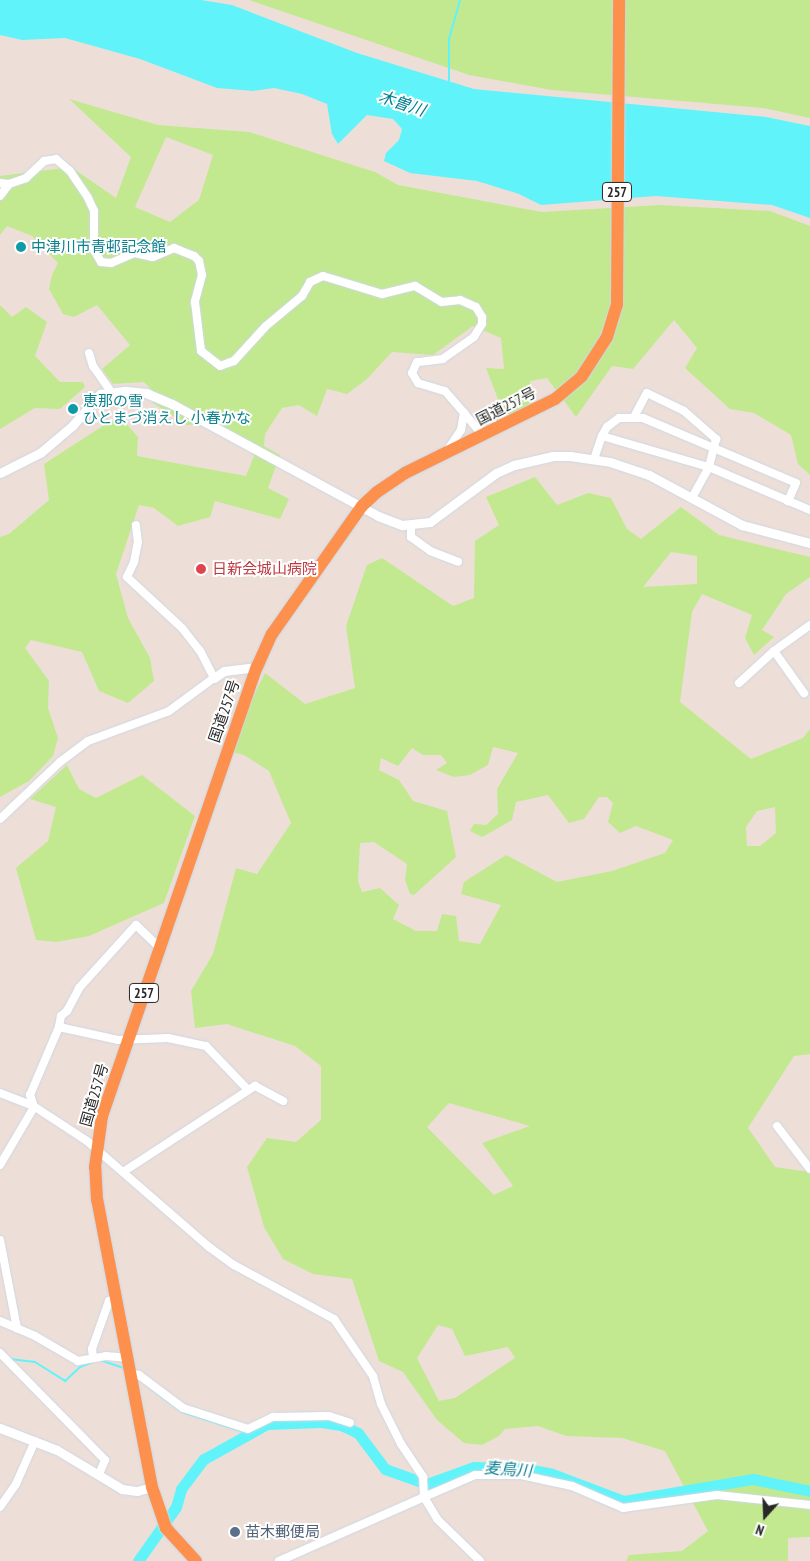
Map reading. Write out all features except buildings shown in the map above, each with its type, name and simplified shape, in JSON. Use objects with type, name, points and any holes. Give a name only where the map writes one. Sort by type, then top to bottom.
[{"type":"highway","name":"国道257号","points":[[196,1561],[165,1522],[152,1487],[129,1358],[96,1200],[96,1151],[102,1116],[257,667],[272,634],[362,506],[394,480],[556,399],[582,376],[602,347],[617,305],[619,0]]},
{"type":"street","points":[[0,183],[9,184],[26,178],[44,161],[56,159],[70,171],[88,198],[94,211],[94,250],[102,262],[111,263],[135,254],[153,257],[174,248],[194,256],[199,261],[202,274],[195,302],[200,351],[220,366],[234,361],[266,326],[302,296],[310,282],[323,276],[382,294],[415,286],[442,302],[460,300],[476,307],[482,317],[482,324],[474,337],[443,359],[417,362],[412,373],[418,383],[445,391],[483,436]]},
{"type":"street","points":[[0,196],[9,184]]},
{"type":"street","points":[[89,353],[93,366],[110,390]]},
{"type":"street","points":[[0,473],[40,453],[72,426],[100,394],[110,390],[146,394],[172,404],[391,522],[411,526],[439,517],[496,473],[514,465],[553,456],[594,459],[649,475],[742,526],[810,543]]},
{"type":"street","points":[[634,416],[647,393],[684,411],[716,439],[709,467],[692,498]]},
{"type":"street","points":[[445,454],[461,430],[464,413]]},
{"type":"street","points":[[594,459],[607,427],[619,418],[634,416],[796,483],[788,501]]},
{"type":"street","points":[[602,436],[709,467],[810,510]]},
{"type":"street","points":[[136,524],[136,552],[126,577],[182,628],[200,651],[214,678]]},
{"type":"street","points":[[411,526],[411,537],[430,551],[458,562]]},
{"type":"street","points":[[739,683],[774,650],[810,626]]},
{"type":"street","points":[[774,650],[804,693]]},
{"type":"street","points":[[0,819],[60,762],[88,741],[169,711],[224,671],[257,667]]},
{"type":"street","points":[[0,1165],[34,1106],[30,1095],[59,1027],[60,1016],[68,1011],[78,988],[136,925],[160,948]]},
{"type":"street","points":[[59,1027],[128,1040],[168,1038],[206,1046],[248,1090]]},
{"type":"street","points":[[123,1172],[255,1086],[264,1088],[283,1101]]},
{"type":"street","points":[[0,1093],[34,1106],[87,1141],[96,1151],[123,1172],[209,1248],[334,1319],[353,1351],[368,1366],[381,1404],[424,1480],[423,1494],[437,1519],[480,1561]]},
{"type":"street","points":[[777,1126],[810,1169]]},
{"type":"street","points":[[0,1240],[17,1328]]},
{"type":"street","points":[[93,1357],[92,1350],[109,1301],[117,1298]]},
{"type":"street","points":[[0,1321],[17,1328],[78,1361],[93,1357],[129,1358]]},
{"type":"street","points":[[3,1357],[105,1460],[99,1474]]},
{"type":"street","points":[[132,1374],[140,1375],[183,1408],[248,1429],[273,1417],[329,1416],[350,1423]]},
{"type":"street","points":[[0,1428],[35,1441],[129,1491],[152,1487]]},
{"type":"street","points":[[0,1507],[16,1484],[35,1441]]},
{"type":"street","points":[[279,1561],[290,1559],[423,1494],[475,1475],[520,1475],[572,1486],[624,1508],[717,1495],[810,1505]]},
{"type":"green space","points":[[249,0],[810,0],[810,118],[763,108],[552,90],[469,75]]},
{"type":"green space","points":[[69,99],[158,125],[249,132],[375,172],[398,185],[542,212],[660,205],[770,211],[810,226],[810,475],[798,464],[791,435],[754,413],[730,409],[685,368],[697,348],[674,320],[633,369],[612,366],[576,417],[547,378],[530,381],[533,403],[493,422],[498,399],[486,368],[504,369],[501,338],[473,326],[433,355],[392,352],[367,379],[347,394],[327,389],[317,416],[299,405],[282,408],[265,434],[264,446],[280,455],[268,488],[289,499],[280,519],[215,501],[210,517],[178,526],[154,508],[139,505],[116,574],[128,618],[150,658],[154,681],[128,703],[99,691],[82,652],[31,640],[25,648],[49,681],[48,708],[58,738],[53,756],[29,781],[0,797],[0,537],[9,534],[49,500],[44,464],[109,422],[122,419],[138,437],[137,456],[246,476],[254,456],[244,438],[216,423],[187,425],[153,403],[153,391],[144,382],[113,384],[102,369],[130,345],[97,305],[74,317],[63,314],[49,289],[52,275],[58,263],[32,236],[7,226],[0,235],[0,176],[71,167],[116,198],[131,157]],"holes":[[[166,137],[213,155],[199,200],[170,222],[135,207]]]},
{"type":"green space","points":[[0,305],[12,317],[26,307],[47,322],[35,356],[60,382],[83,382],[85,387],[60,409],[35,408],[0,429]]},
{"type":"green space","points":[[535,477],[557,505],[588,493],[611,498],[627,529],[641,539],[681,507],[719,535],[810,557],[810,577],[786,594],[762,630],[774,637],[754,655],[745,638],[752,615],[702,594],[692,612],[680,702],[751,759],[803,738],[810,729],[810,1054],[794,1056],[748,1128],[775,1167],[810,1172],[810,1537],[788,1538],[788,1561],[626,1561],[629,1555],[682,1551],[708,1531],[665,1451],[622,1438],[566,1436],[538,1426],[505,1429],[499,1436],[482,1445],[464,1443],[437,1420],[403,1372],[379,1361],[352,1279],[313,1274],[283,1259],[264,1227],[247,1167],[267,1138],[296,1142],[321,1120],[321,1066],[295,1046],[227,1024],[195,1028],[191,991],[213,954],[236,868],[257,874],[291,823],[269,771],[244,755],[232,752],[247,709],[265,673],[305,704],[355,688],[346,626],[367,565],[382,558],[453,606],[474,598],[475,541],[499,525],[486,497]],"holes":[[[671,552],[697,556],[697,584],[643,587]],[[493,747],[518,753],[497,789],[498,814],[486,825],[474,824],[470,831],[482,837],[512,820],[516,802],[548,795],[569,823],[584,819],[599,797],[607,797],[613,803],[608,822],[620,833],[636,826],[673,840],[665,853],[612,871],[557,882],[506,855],[464,882],[461,894],[501,905],[480,944],[459,941],[456,916],[442,914],[437,931],[416,931],[393,919],[399,905],[380,888],[362,892],[358,881],[360,843],[374,842],[407,864],[405,880],[410,894],[414,895],[456,857],[447,811],[413,801],[399,780],[379,770],[381,758],[398,766],[412,748],[423,755],[441,755],[447,763],[436,770],[454,777],[470,775],[488,765]],[[775,807],[776,833],[760,846],[747,846],[746,827],[757,811]],[[449,1103],[530,1126],[482,1143],[513,1186],[494,1195],[427,1127]],[[438,1325],[452,1329],[465,1356],[508,1347],[515,1358],[455,1398],[439,1401],[417,1358]]]},
{"type":"green space","points":[[67,765],[79,789],[96,798],[142,775],[195,816],[164,903],[89,936],[56,942],[36,940],[16,868],[48,841],[56,807],[30,799]]},
{"type":"water","name":"木曽川","points":[[0,0],[201,0],[232,5],[357,53],[474,89],[766,117],[810,126],[810,218],[772,205],[656,196],[541,205],[519,194],[477,181],[410,173],[384,161],[386,153],[399,140],[402,129],[393,119],[367,115],[338,144],[332,134],[327,104],[302,94],[274,88],[253,91],[217,88],[140,59],[65,38],[22,40],[0,35]]},
{"type":"waterway","points":[[449,84],[449,39],[460,0]]},
{"type":"waterway","points":[[10,1359],[35,1362],[65,1381],[80,1367],[93,1362]]},
{"type":"waterway","points":[[100,1360],[123,1368]]},
{"type":"waterway","points":[[145,1384],[182,1412],[250,1434]]},
{"type":"waterway","name":"麦鳥川","points":[[138,1561],[176,1507],[181,1489],[204,1459],[267,1424],[321,1422],[341,1425],[358,1433],[385,1469],[427,1484],[474,1467],[527,1469],[552,1474],[624,1501],[753,1479],[810,1491]]},
{"type":"place","name":"中津川市青邨記念館","points":[[21,247]]},
{"type":"place","name":"恵那の雪 ひとまづ消えし 小春かな","points":[[73,409]]},
{"type":"place","name":"日新会城山病院","points":[[201,569]]},
{"type":"place","name":"苗木郵便局","points":[[235,1532]]}]
